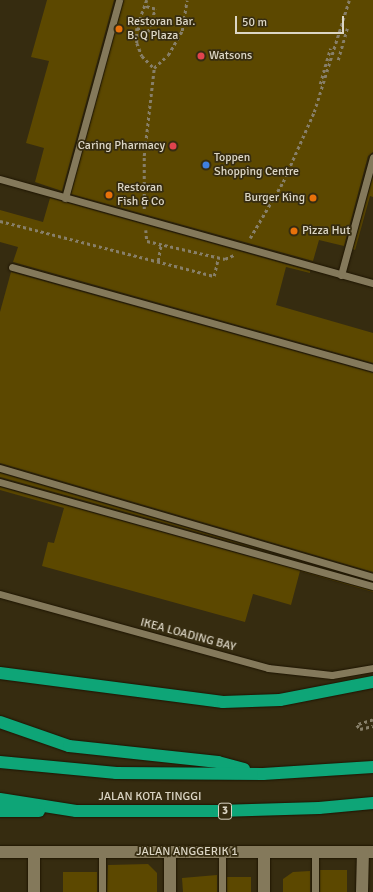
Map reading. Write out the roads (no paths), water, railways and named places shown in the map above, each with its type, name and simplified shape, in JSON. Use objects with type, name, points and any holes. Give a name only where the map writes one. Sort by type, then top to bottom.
[{"type":"highway","points":[[0,673],[223,702],[280,700],[373,682]]},
{"type":"highway","points":[[0,722],[68,746],[218,762],[263,774]]},
{"type":"highway","name":"JALAN KOTA TINGGI","points":[[0,762],[116,773],[263,774],[373,766]]},
{"type":"highway","name":"JALAN KOTA TINGGI","points":[[0,799],[76,811],[218,812],[319,808],[373,803]]},
{"type":"highway","points":[[0,811],[76,811]]},
{"type":"street","name":"JALAN ANGGERIK 1","points":[[0,852],[368,852]]},
{"type":"street","points":[[34,852],[34,892]]},
{"type":"street","points":[[170,852],[170,892]]},
{"type":"street","points":[[264,852],[264,892]]},
{"type":"street","points":[[362,892],[368,852]]},
{"type":"lane","points":[[64,198],[119,0]]},
{"type":"lane","points":[[341,275],[373,157]]},
{"type":"lane","points":[[0,179],[373,283]]},
{"type":"lane","points":[[12,267],[373,368]]},
{"type":"lane","points":[[0,468],[373,577]]},
{"type":"lane","points":[[0,482],[373,586]]},
{"type":"lane","name":"IKEA LOADING BAY","points":[[0,594],[268,668],[332,675],[373,668]]},
{"type":"lane","points":[[102,852],[102,892]]},
{"type":"lane","points":[[222,852],[222,892]]},
{"type":"lane","points":[[315,852],[315,892]]},
{"type":"place","name":"Restoran Bar. B. Q Plaza","points":[[119,29]]},
{"type":"place","name":"Watsons","points":[[201,56]]},
{"type":"place","name":"Caring Pharmacy","points":[[173,146]]},
{"type":"place","name":"Toppen Shopping Centre","points":[[206,165]]},
{"type":"place","name":"Restoran Fish & Co","points":[[109,195]]},
{"type":"place","name":"Burger King","points":[[313,198]]},
{"type":"place","name":"Pizza Hut","points":[[294,231]]}]
